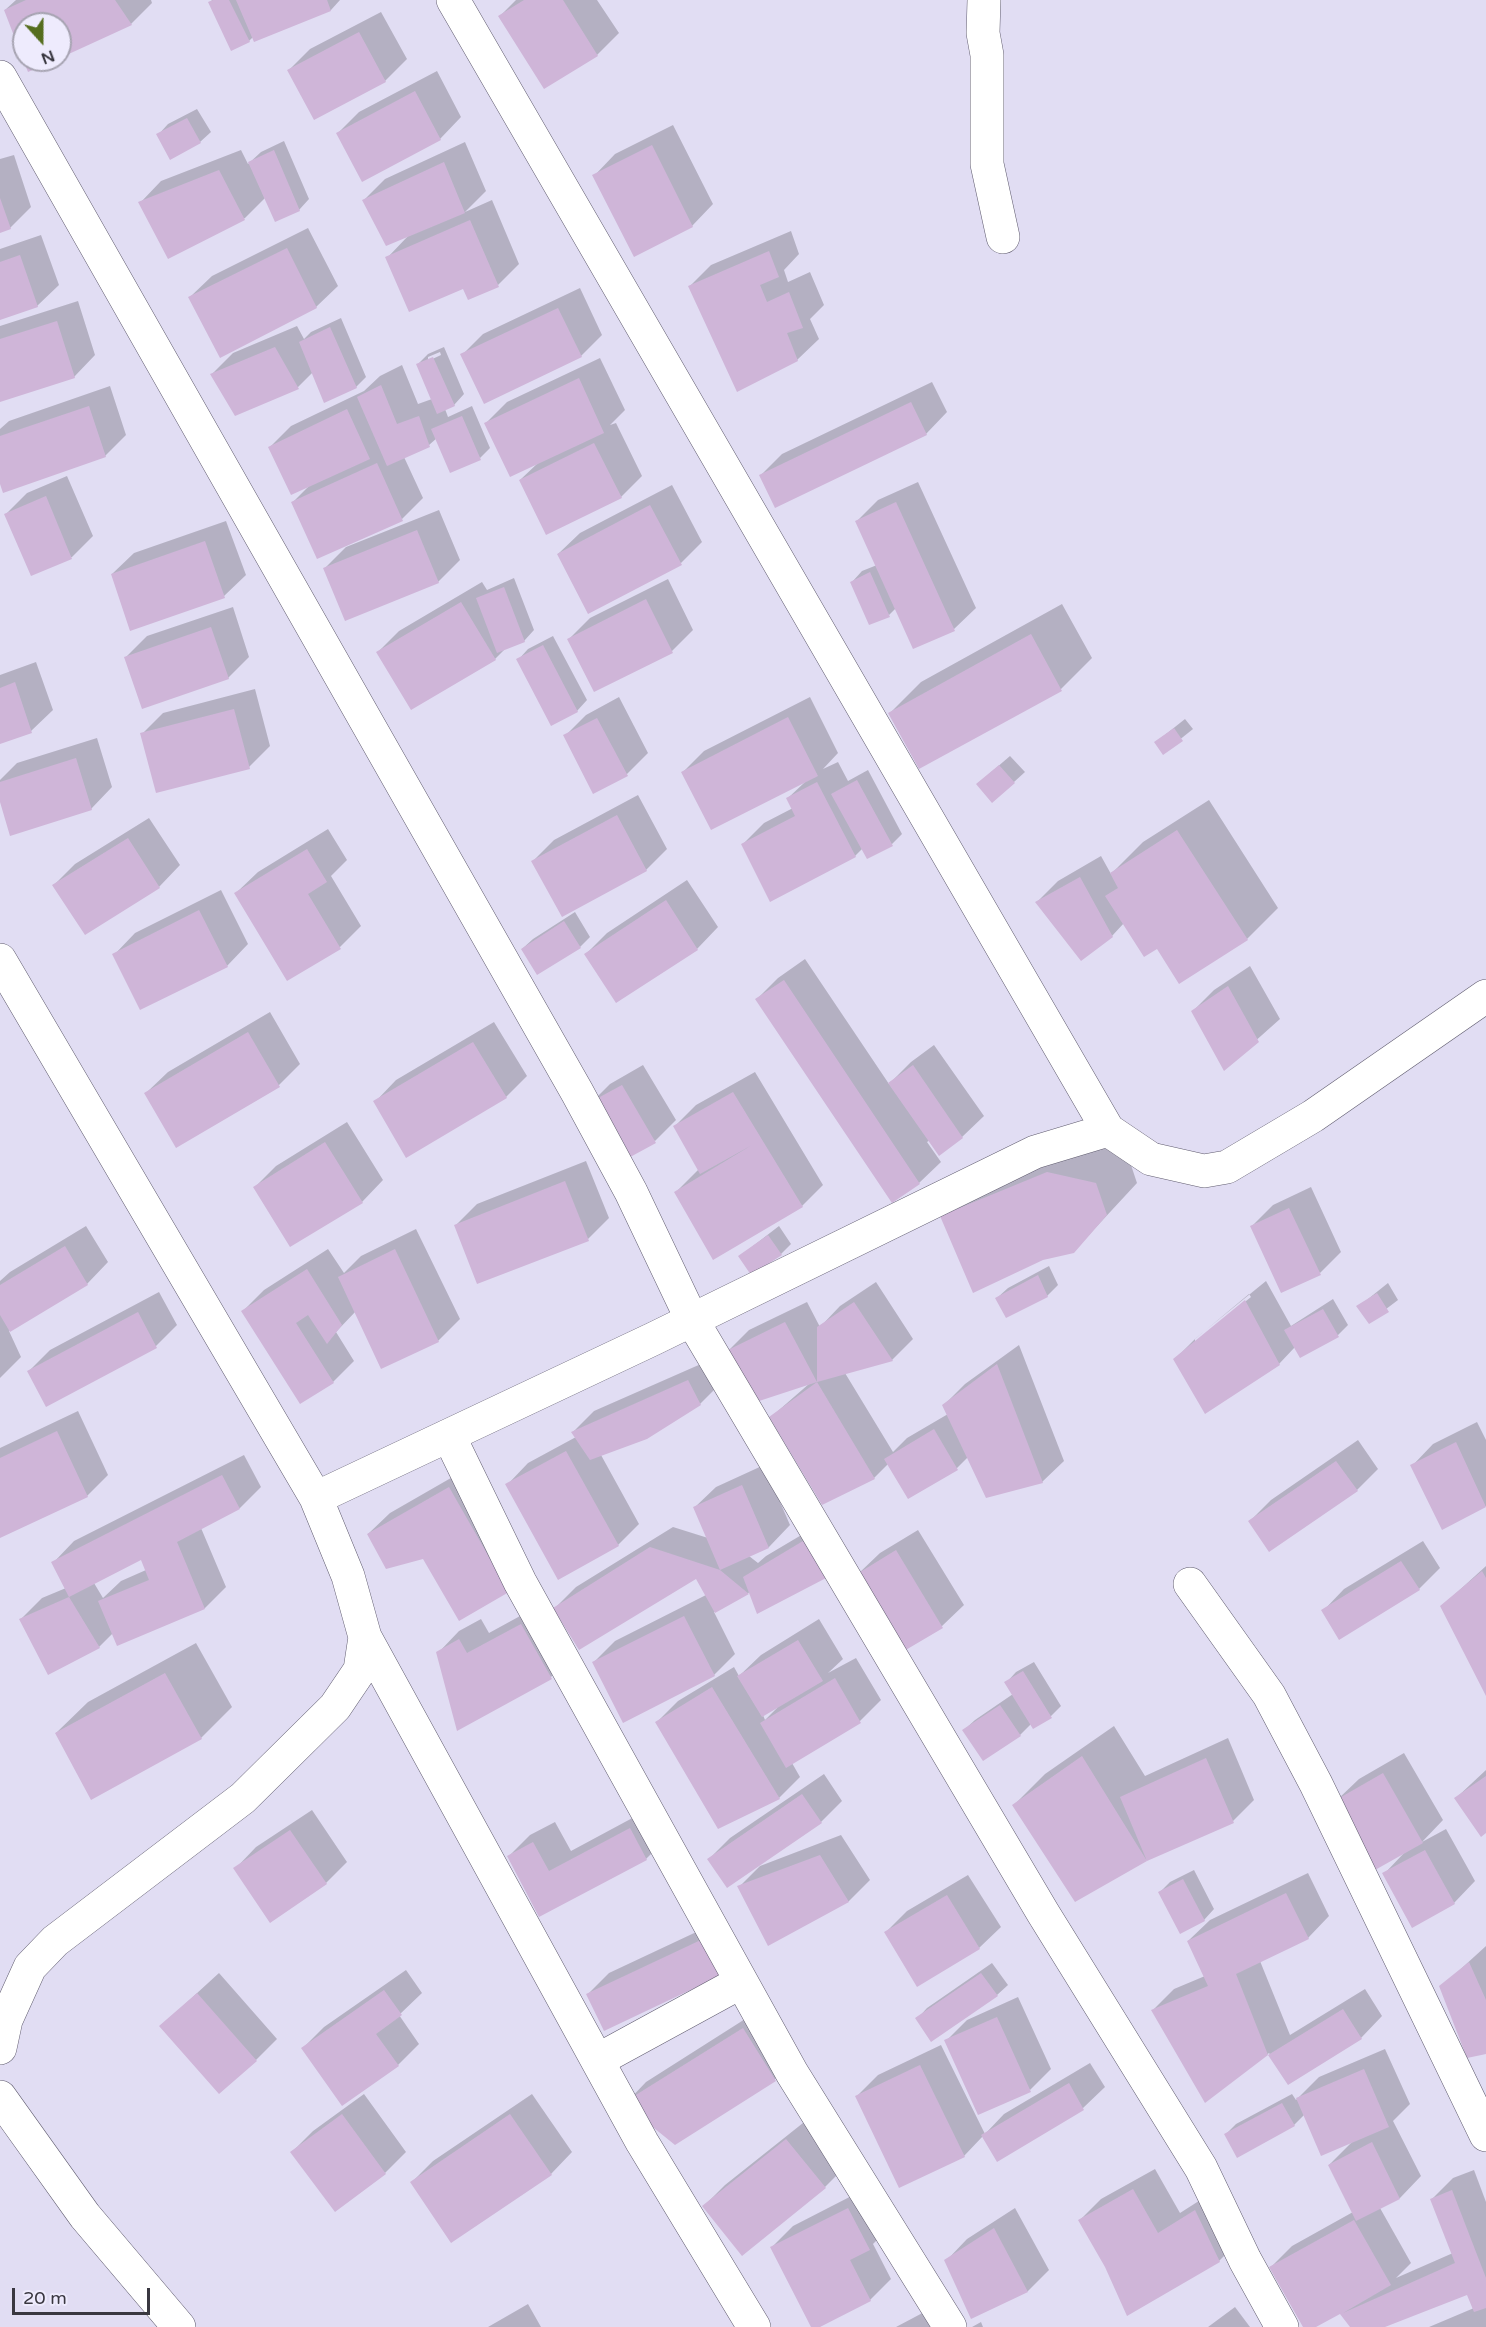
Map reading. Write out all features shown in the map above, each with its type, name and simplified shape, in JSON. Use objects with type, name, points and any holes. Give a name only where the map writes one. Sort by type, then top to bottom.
[{"type":"street","points":[[453,0],[1108,1130],[1151,1159],[1204,1171],[1227,1167],[1313,1116],[1486,996]]},
{"type":"street","points":[[984,0],[988,76],[987,164],[1003,237]]},
{"type":"street","points":[[0,77],[577,1092],[631,1192],[692,1320],[1025,1883],[1201,2168],[1245,2260],[1282,2327]]},
{"type":"street","points":[[0,960],[316,1498],[348,1575],[365,1637],[642,2142],[754,2327]]},
{"type":"street","points":[[316,1498],[692,1320],[1035,1152],[1108,1130]]},
{"type":"street","points":[[448,1436],[520,1582],[792,2073],[950,2327]]},
{"type":"street","points":[[1190,1584],[1269,1695],[1321,1794],[1486,2135]]},
{"type":"street","points":[[0,2048],[6,2020],[30,1967],[55,1941],[243,1798],[335,1707],[360,1670],[365,1637]]},
{"type":"street","points":[[598,2060],[741,1982]]},
{"type":"street","points":[[0,2097],[85,2216],[179,2327]]},
{"type":"building","points":[[26,0],[115,0],[132,25],[72,52],[72,12],[12,12],[12,31],[4,10]]},
{"type":"building","points":[[229,0],[250,42],[231,51],[208,2]]},
{"type":"building","points":[[236,0],[327,0],[331,11],[254,42]]},
{"type":"building","points":[[524,0],[563,0],[598,56],[544,89],[498,16]]},
{"type":"building","points":[[359,32],[386,82],[314,120],[287,70]]},
{"type":"building","points":[[415,91],[441,140],[362,182],[336,133]]},
{"type":"building","points":[[187,118],[201,143],[170,160],[156,134]]},
{"type":"building","points":[[652,145],[693,227],[634,257],[592,175]]},
{"type":"building","points":[[274,150],[300,211],[275,222],[248,162]]},
{"type":"building","points":[[444,162],[465,213],[386,246],[362,200]]},
{"type":"building","points":[[219,170],[245,220],[168,259],[138,202]]},
{"type":"building","points":[[0,198],[11,229],[0,233]]},
{"type":"building","points":[[470,220],[499,287],[468,300],[463,289],[409,312],[385,257]]},
{"type":"building","points":[[287,248],[317,308],[220,358],[188,297]]},
{"type":"building","points":[[769,251],[779,277],[760,285],[767,302],[789,292],[803,328],[787,333],[798,361],[737,392],[688,286]]},
{"type":"building","points":[[20,255],[38,307],[0,320],[0,262]]},
{"type":"building","points":[[558,308],[582,357],[484,404],[460,354]]},
{"type":"building","points":[[57,321],[75,378],[0,402],[0,339]]},
{"type":"building","points":[[330,327],[357,388],[324,403],[299,342]]},
{"type":"building","points":[[275,347],[299,389],[235,416],[210,374]]},
{"type":"building","points":[[433,357],[455,406],[437,414],[416,364]]},
{"type":"building","points":[[579,378],[604,433],[510,477],[484,423]]},
{"type":"building","points":[[381,385],[397,424],[419,416],[430,447],[387,466],[357,397]]},
{"type":"building","points":[[911,402],[927,435],[775,508],[759,475]]},
{"type":"building","points":[[89,406],[106,457],[3,493],[0,484],[0,436]]},
{"type":"building","points":[[347,409],[370,459],[291,495],[268,447]]},
{"type":"building","points":[[462,416],[481,460],[450,473],[431,429]]},
{"type":"building","points":[[594,443],[622,498],[546,535],[519,480]]},
{"type":"building","points":[[377,463],[403,521],[317,559],[291,502]]},
{"type":"building","points":[[46,496],[72,559],[31,576],[4,514]]},
{"type":"building","points":[[896,502],[955,631],[913,649],[855,521]]},
{"type":"building","points":[[650,505],[682,565],[588,614],[557,554]]},
{"type":"building","points":[[417,530],[439,583],[345,621],[323,568]]},
{"type":"building","points":[[205,541],[225,598],[130,631],[111,574]]},
{"type":"building","points":[[870,572],[890,617],[869,625],[850,582]]},
{"type":"building","points":[[504,587],[525,642],[497,653],[476,598]]},
{"type":"building","points":[[646,599],[673,653],[594,692],[567,639]]},
{"type":"building","points":[[461,602],[496,660],[411,710],[376,652]]},
{"type":"building","points":[[211,627],[229,679],[142,709],[124,657]]},
{"type":"building","points":[[1031,634],[1062,691],[919,769],[888,713]]},
{"type":"building","points":[[543,645],[578,712],[551,726],[516,659]]},
{"type":"building","points":[[15,682],[32,733],[0,744],[0,688]]},
{"type":"building","points":[[234,709],[250,769],[156,793],[140,733]]},
{"type":"building","points":[[788,717],[818,776],[711,830],[681,772]]},
{"type":"building","points":[[597,718],[628,776],[593,794],[563,735]]},
{"type":"building","points":[[1174,728],[1183,741],[1163,755],[1154,742]]},
{"type":"building","points":[[76,758],[92,810],[10,836],[0,802],[0,782]]},
{"type":"building","points":[[999,765],[1015,783],[992,803],[976,784]]},
{"type":"building","points":[[857,780],[893,846],[867,859],[831,794]]},
{"type":"building","points":[[817,782],[856,857],[770,902],[741,844],[795,816],[786,798]]},
{"type":"building","points":[[617,815],[647,871],[562,917],[531,861]]},
{"type":"building","points":[[1177,830],[1248,940],[1179,984],[1157,949],[1144,957],[1105,896],[1118,888],[1110,873]]},
{"type":"building","points":[[128,838],[160,888],[85,935],[52,885]]},
{"type":"building","points":[[307,849],[327,882],[308,894],[341,949],[287,981],[234,893]]},
{"type":"building","points":[[1080,877],[1113,937],[1081,961],[1035,902]]},
{"type":"building","points":[[666,900],[698,950],[616,1003],[584,954]]},
{"type":"building","points":[[199,910],[228,967],[140,1010],[112,954]]},
{"type":"building","points":[[564,921],[581,948],[537,975],[521,949]]},
{"type":"building","points":[[784,980],[920,1184],[892,1203],[755,999]]},
{"type":"building","points":[[1228,986],[1259,1042],[1224,1071],[1191,1011]]},
{"type":"building","points":[[248,1032],[280,1087],[176,1148],[144,1093]]},
{"type":"building","points":[[473,1042],[507,1098],[406,1158],[373,1101]]},
{"type":"building","points":[[913,1065],[963,1138],[939,1156],[888,1083]]},
{"type":"building","points":[[622,1085],[656,1143],[621,1162],[587,1104]]},
{"type":"building","points":[[733,1092],[803,1207],[713,1260],[674,1192],[752,1145],[700,1174],[673,1126]]},
{"type":"building","points":[[325,1142],[363,1203],[290,1247],[253,1187]]},
{"type":"building","points":[[1047,1172],[1096,1183],[1107,1215],[1074,1253],[1043,1260],[973,1293],[940,1216]]},
{"type":"building","points":[[565,1181],[589,1241],[477,1284],[454,1225]]},
{"type":"building","points":[[1289,1208],[1321,1275],[1281,1293],[1250,1226]]},
{"type":"building","points":[[768,1235],[782,1255],[751,1275],[738,1256]]},
{"type":"building","points":[[65,1246],[88,1285],[10,1332],[0,1315],[0,1285]]},
{"type":"building","points":[[395,1249],[439,1342],[381,1369],[338,1277]]},
{"type":"building","points":[[307,1269],[342,1325],[327,1344],[308,1315],[296,1323],[334,1383],[300,1404],[241,1311]]},
{"type":"building","points":[[1038,1275],[1048,1297],[1006,1318],[995,1298]]},
{"type":"building","points":[[1377,1293],[1389,1312],[1369,1324],[1356,1306]]},
{"type":"building","points":[[1245,1300],[1280,1365],[1205,1414],[1173,1359]]},
{"type":"building","points":[[854,1302],[893,1361],[817,1382],[817,1327]]},
{"type":"building","points":[[1323,1309],[1339,1337],[1300,1358],[1284,1330]]},
{"type":"building","points":[[138,1312],[157,1348],[46,1407],[27,1371]]},
{"type":"building","points":[[785,1322],[817,1382],[753,1403],[726,1351]]},
{"type":"building","points":[[997,1364],[1043,1483],[986,1498],[942,1405]]},
{"type":"building","points":[[688,1380],[701,1405],[647,1439],[590,1460],[571,1432]]},
{"type":"building","points":[[817,1382],[875,1479],[822,1505],[769,1417]]},
{"type":"building","points":[[934,1429],[958,1470],[908,1499],[884,1459]]},
{"type":"building","points":[[57,1431],[88,1497],[0,1538],[0,1458]]},
{"type":"building","points":[[1456,1442],[1486,1507],[1442,1530],[1410,1465]]},
{"type":"building","points":[[566,1451],[619,1546],[558,1580],[505,1484]]},
{"type":"building","points":[[1336,1461],[1358,1491],[1269,1552],[1248,1521]]},
{"type":"building","points":[[222,1475],[240,1509],[177,1542],[205,1609],[117,1646],[98,1601],[149,1580],[141,1560],[69,1597],[51,1562]]},
{"type":"building","points":[[742,1485],[769,1548],[720,1570],[693,1507]]},
{"type":"building","points":[[449,1487],[509,1592],[459,1621],[423,1559],[386,1569],[367,1534]]},
{"type":"building","points":[[803,1541],[828,1577],[757,1614],[743,1577]]},
{"type":"building","points":[[650,1547],[720,1570],[749,1594],[715,1613],[696,1579],[579,1650],[553,1608]]},
{"type":"building","points":[[896,1550],[943,1628],[904,1651],[857,1574]]},
{"type":"building","points":[[1401,1561],[1420,1590],[1339,1640],[1321,1610]]},
{"type":"building","points":[[1482,1571],[1486,1578],[1486,1696],[1440,1606]]},
{"type":"building","points":[[69,1597],[100,1648],[48,1675],[19,1619]]},
{"type":"building","points":[[684,1616],[715,1676],[623,1723],[592,1662]]},
{"type":"building","points":[[521,1624],[552,1679],[457,1731],[436,1652],[459,1639],[467,1653]]},
{"type":"building","points":[[798,1640],[823,1681],[762,1717],[737,1676]]},
{"type":"building","points":[[1023,1671],[1052,1718],[1033,1729],[1004,1682]]},
{"type":"building","points":[[165,1673],[202,1739],[91,1800],[55,1733]]},
{"type":"building","points":[[835,1678],[861,1723],[786,1768],[760,1723]]},
{"type":"building","points":[[712,1687],[780,1799],[718,1829],[655,1722]]},
{"type":"building","points":[[1000,1705],[1021,1736],[983,1761],[962,1730]]},
{"type":"building","points":[[1082,1756],[1147,1861],[1075,1902],[1012,1805]]},
{"type":"building","points":[[1206,1758],[1234,1823],[1147,1861],[1120,1797]]},
{"type":"building","points":[[1383,1773],[1423,1843],[1375,1870],[1336,1800]]},
{"type":"building","points":[[1486,1776],[1486,1833],[1481,1837],[1454,1798]]},
{"type":"building","points":[[802,1794],[822,1823],[727,1888],[707,1859]]},
{"type":"building","points":[[630,1828],[647,1860],[539,1917],[507,1856],[533,1842],[549,1871]]},
{"type":"building","points":[[290,1830],[327,1884],[270,1923],[233,1868]]},
{"type":"building","points":[[1425,1850],[1455,1904],[1412,1928],[1382,1873]]},
{"type":"building","points":[[820,1855],[849,1902],[768,1946],[737,1886]]},
{"type":"building","points":[[1183,1879],[1205,1921],[1180,1934],[1158,1892]]},
{"type":"building","points":[[1286,1893],[1309,1939],[1236,1974],[1268,2055],[1205,2103],[1151,2010],[1208,1986],[1187,1941]]},
{"type":"building","points":[[947,1895],[980,1949],[917,1987],[884,1932]]},
{"type":"building","points":[[703,1939],[720,1976],[604,2031],[586,1994]]},
{"type":"building","points":[[1469,1962],[1486,2000],[1486,2054],[1467,2058],[1439,1986]]},
{"type":"building","points":[[981,1973],[998,1996],[931,2042],[915,2018]]},
{"type":"building","points":[[384,1990],[402,2015],[376,2034],[399,2066],[342,2106],[301,2048]]},
{"type":"building","points":[[197,1993],[257,2061],[219,2094],[159,2026]]},
{"type":"building","points":[[1343,2009],[1362,2039],[1288,2085],[1268,2055]]},
{"type":"building","points":[[997,2017],[1031,2092],[978,2115],[944,2040]]},
{"type":"building","points":[[743,2028],[776,2081],[675,2145],[623,2103]]},
{"type":"building","points":[[920,2065],[965,2157],[899,2188],[855,2096]]},
{"type":"building","points":[[1364,2069],[1389,2127],[1321,2156],[1296,2098]]},
{"type":"building","points":[[1069,2083],[1084,2110],[997,2162],[981,2135]]},
{"type":"building","points":[[1282,2103],[1295,2126],[1237,2158],[1224,2134]]},
{"type":"building","points":[[342,2114],[386,2174],[335,2212],[290,2152]]},
{"type":"building","points":[[510,2114],[552,2175],[451,2243],[410,2182]]},
{"type":"building","points":[[786,2139],[826,2188],[742,2256],[702,2206]]},
{"type":"building","points":[[1372,2142],[1400,2199],[1356,2221],[1328,2165]]},
{"type":"building","points":[[1133,2189],[1158,2233],[1195,2210],[1220,2262],[1127,2316],[1105,2267],[1078,2220]]},
{"type":"building","points":[[1452,2190],[1486,2278],[1486,2308],[1474,2312],[1467,2295],[1385,2327],[1350,2327],[1340,2314],[1316,2327],[1303,2327],[1269,2267],[1354,2220],[1391,2285],[1343,2313],[1455,2263],[1430,2199]]},
{"type":"building","points":[[848,2208],[870,2250],[850,2260],[871,2301],[820,2327],[811,2327],[770,2247]]},
{"type":"building","points":[[994,2228],[1028,2292],[971,2319],[944,2260]]}]
